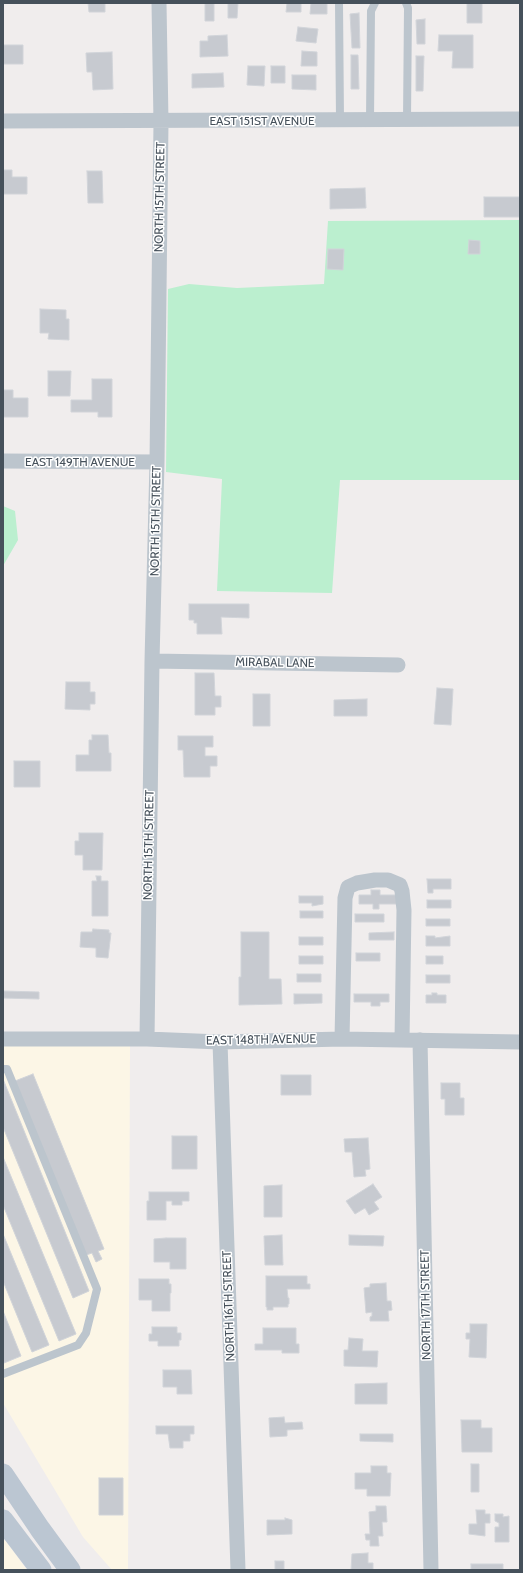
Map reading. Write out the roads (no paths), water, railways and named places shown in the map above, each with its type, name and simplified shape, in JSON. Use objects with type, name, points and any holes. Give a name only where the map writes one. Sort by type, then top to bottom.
[{"type":"main road","points":[[3,1474],[70,1570]]},
{"type":"main road","points":[[5,1527],[40,1570]]},
{"type":"street","name":"NORTH 15TH STREET","points":[[146,1039],[152,661],[157,462],[161,122],[159,3]]},
{"type":"street","name":"EAST 151ST AVENUE","points":[[3,122],[520,119]]},
{"type":"street","name":"EAST 149TH AVENUE","points":[[3,461],[157,462]]},
{"type":"street","name":"MIRABAL LANE","points":[[152,661],[398,665]]},
{"type":"street","points":[[342,1039],[345,898],[348,887],[357,883],[375,880],[388,880],[400,885],[404,910],[402,1040]]},
{"type":"street","name":"EAST 148TH AVENUE","points":[[3,1039],[146,1039],[220,1042],[342,1039],[520,1042]]},
{"type":"street","name":"NORTH 17TH STREET","points":[[420,1040],[431,1570]]},
{"type":"street","name":"NORTH 16TH STREET","points":[[220,1042],[238,1570]]},
{"type":"street","points":[[5,1527],[31,1516]]},
{"type":"lane","points":[[339,3],[340,120]]},
{"type":"lane","points":[[370,120],[371,11],[375,3]]},
{"type":"lane","points":[[406,3],[408,8],[407,120]]},
{"type":"lane","points":[[3,1069],[7,1069],[97,1289],[86,1333],[78,1345],[3,1374]]}]
